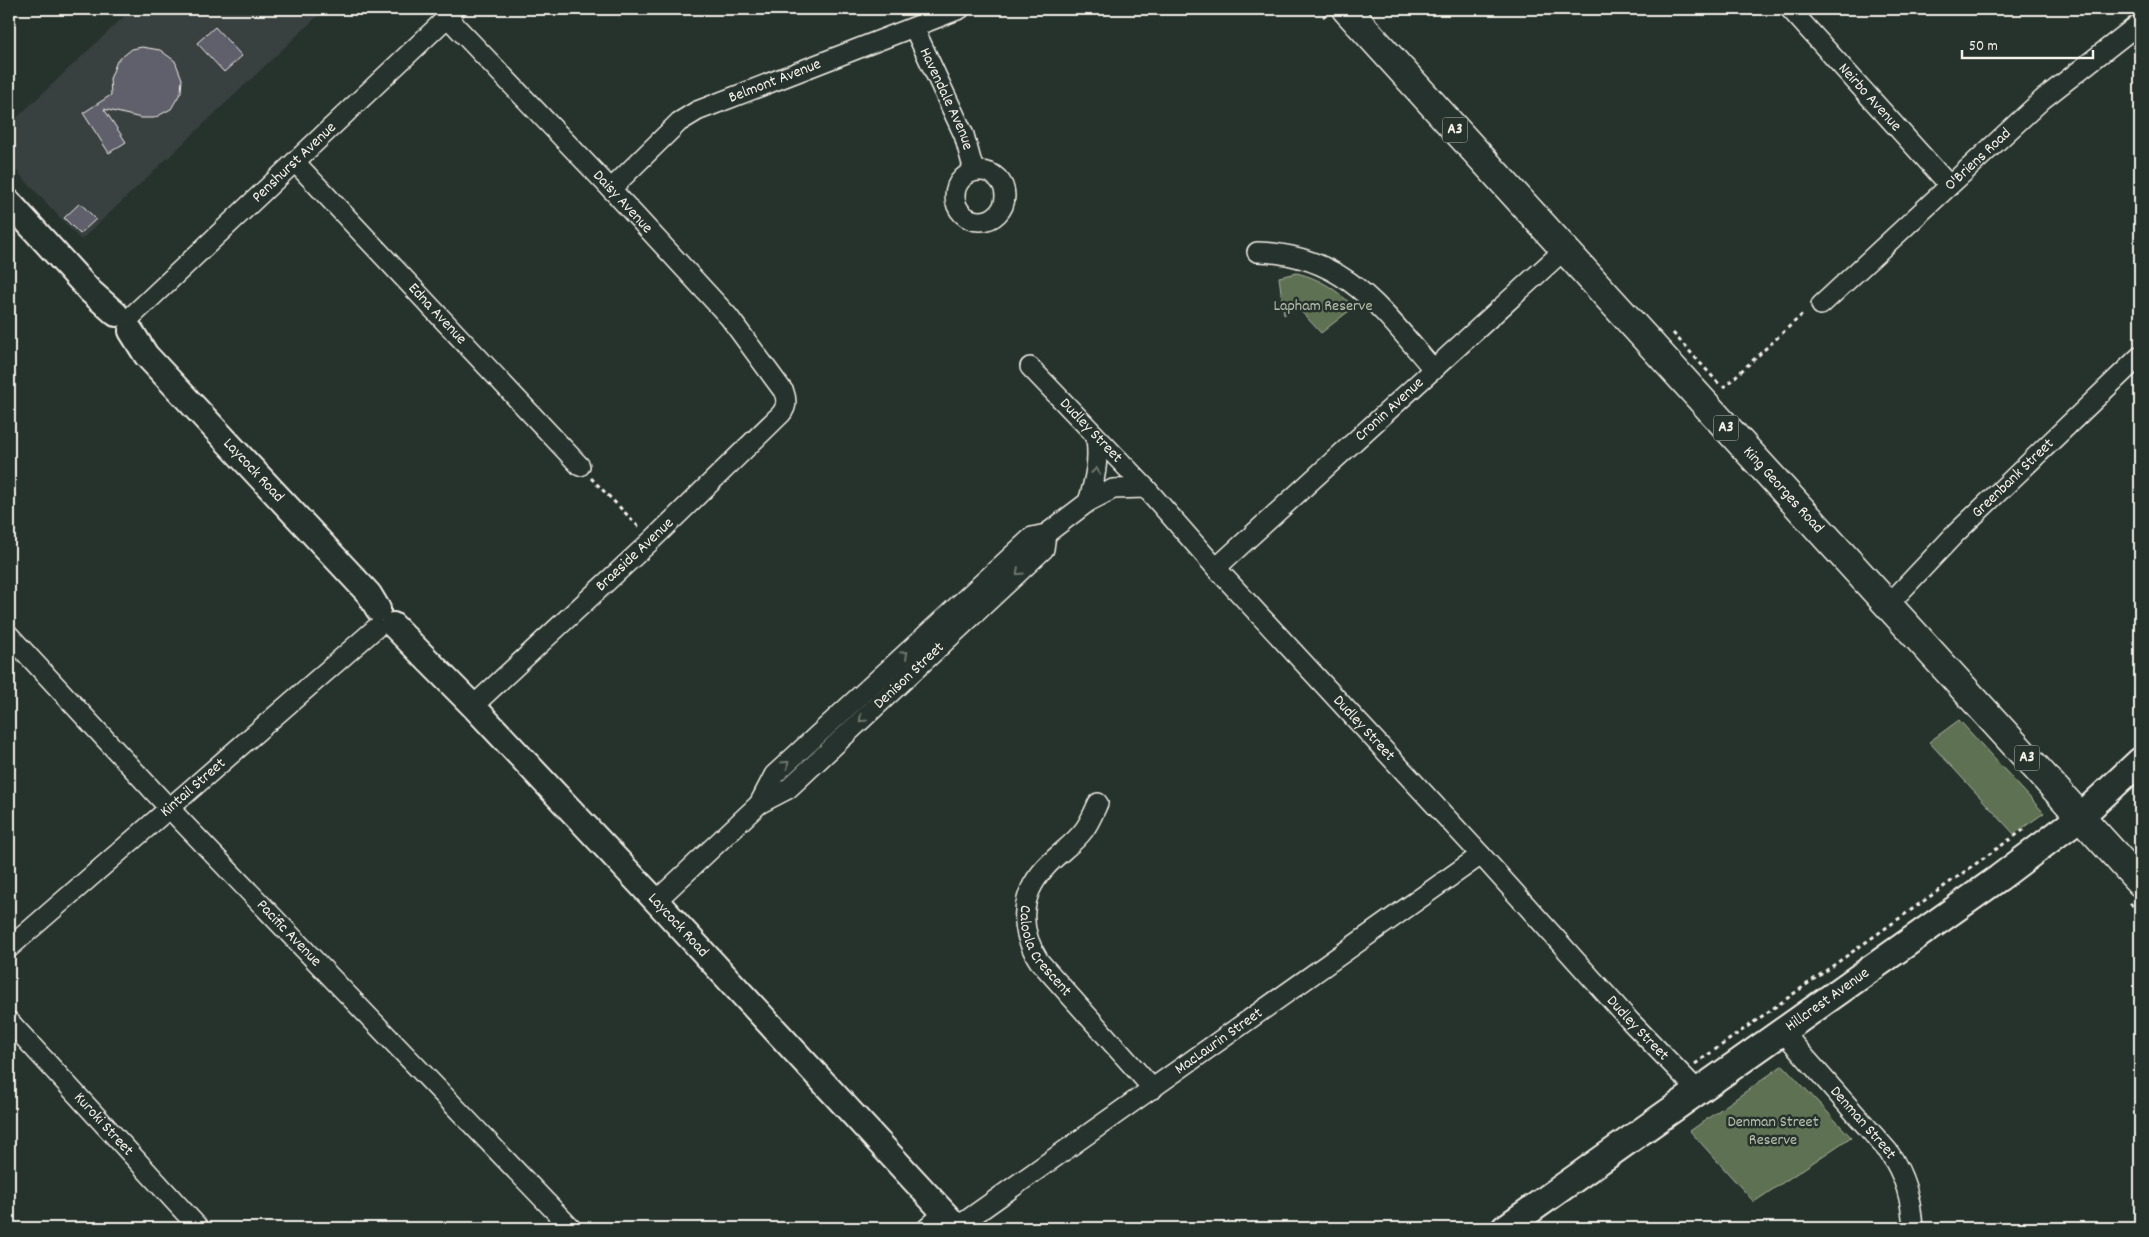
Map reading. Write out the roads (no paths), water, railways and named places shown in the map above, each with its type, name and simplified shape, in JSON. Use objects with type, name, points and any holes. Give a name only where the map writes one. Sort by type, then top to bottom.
[{"type":"highway","name":"King Georges Road","points":[[1346,9],[2140,882]]},
{"type":"main road","name":"Hillcrest Avenue","points":[[1505,1228],[1784,1032],[2080,817],[2140,761]]},
{"type":"street","name":"Belmont Avenue","points":[[611,189],[679,122],[697,111],[960,9]]},
{"type":"street","name":"Neirbo Avenue","points":[[1790,9],[1949,185]]},
{"type":"street","name":"Penshurst Avenue","points":[[127,320],[451,13]]},
{"type":"street","name":"Daisy Avenue","points":[[451,13],[729,317],[786,397]]},
{"type":"street","name":"O'Briens Road","points":[[1815,307],[2043,99],[2140,23]]},
{"type":"street","name":"Havendale Avenue","points":[[914,28],[964,135],[974,172]]},
{"type":"street","name":"Edna Avenue","points":[[295,162],[580,466]]},
{"type":"street","name":"Laycock Road","points":[[9,202],[90,290],[127,320],[146,355],[369,594],[382,621],[473,706],[656,901],[946,1224]]},
{"type":"street","name":"Cronin Avenue","points":[[1216,568],[1564,250]]},
{"type":"street","points":[[1257,252],[1291,255],[1336,272],[1370,297],[1434,370]]},
{"type":"street","name":"Greenbank Street","points":[[1888,605],[1956,533],[2140,356]]},
{"type":"street","name":"Dudley Street","points":[[1030,367],[1146,488],[1216,568],[1481,855],[1630,1022],[1698,1092]]},
{"type":"street","name":"Braeside Avenue","points":[[473,706],[652,540],[781,414],[785,410],[786,397]]},
{"type":"street","points":[[1088,502],[1096,476],[1098,452],[1096,438]]},
{"type":"street","name":"Denison Street","points":[[656,901],[759,804],[774,775],[781,768],[1032,537],[1046,534],[1088,502],[1113,489],[1146,488]]},
{"type":"street","name":"Kintail Street","points":[[9,948],[382,621]]},
{"type":"street","name":"Pacific Avenue","points":[[9,635],[169,808],[571,1228]]},
{"type":"street","name":"Caloola Crescent","points":[[1098,802],[1083,831],[1044,868],[1036,880],[1025,910],[1027,939],[1039,960],[1153,1089]]},
{"type":"street","name":"MacLaurin Street","points":[[946,1224],[1153,1089],[1481,855]]},
{"type":"street","name":"Kuroki Street","points":[[9,1021],[199,1228]]},
{"type":"street","name":"Denman Street","points":[[1784,1032],[1888,1151],[1897,1164],[1910,1196],[1913,1228]]},
{"type":"park label","name":"Lapham Reserve","points":[[1323,306]]},
{"type":"park label","name":"Denman Street Reserve","points":[[1773,1131]]}]
